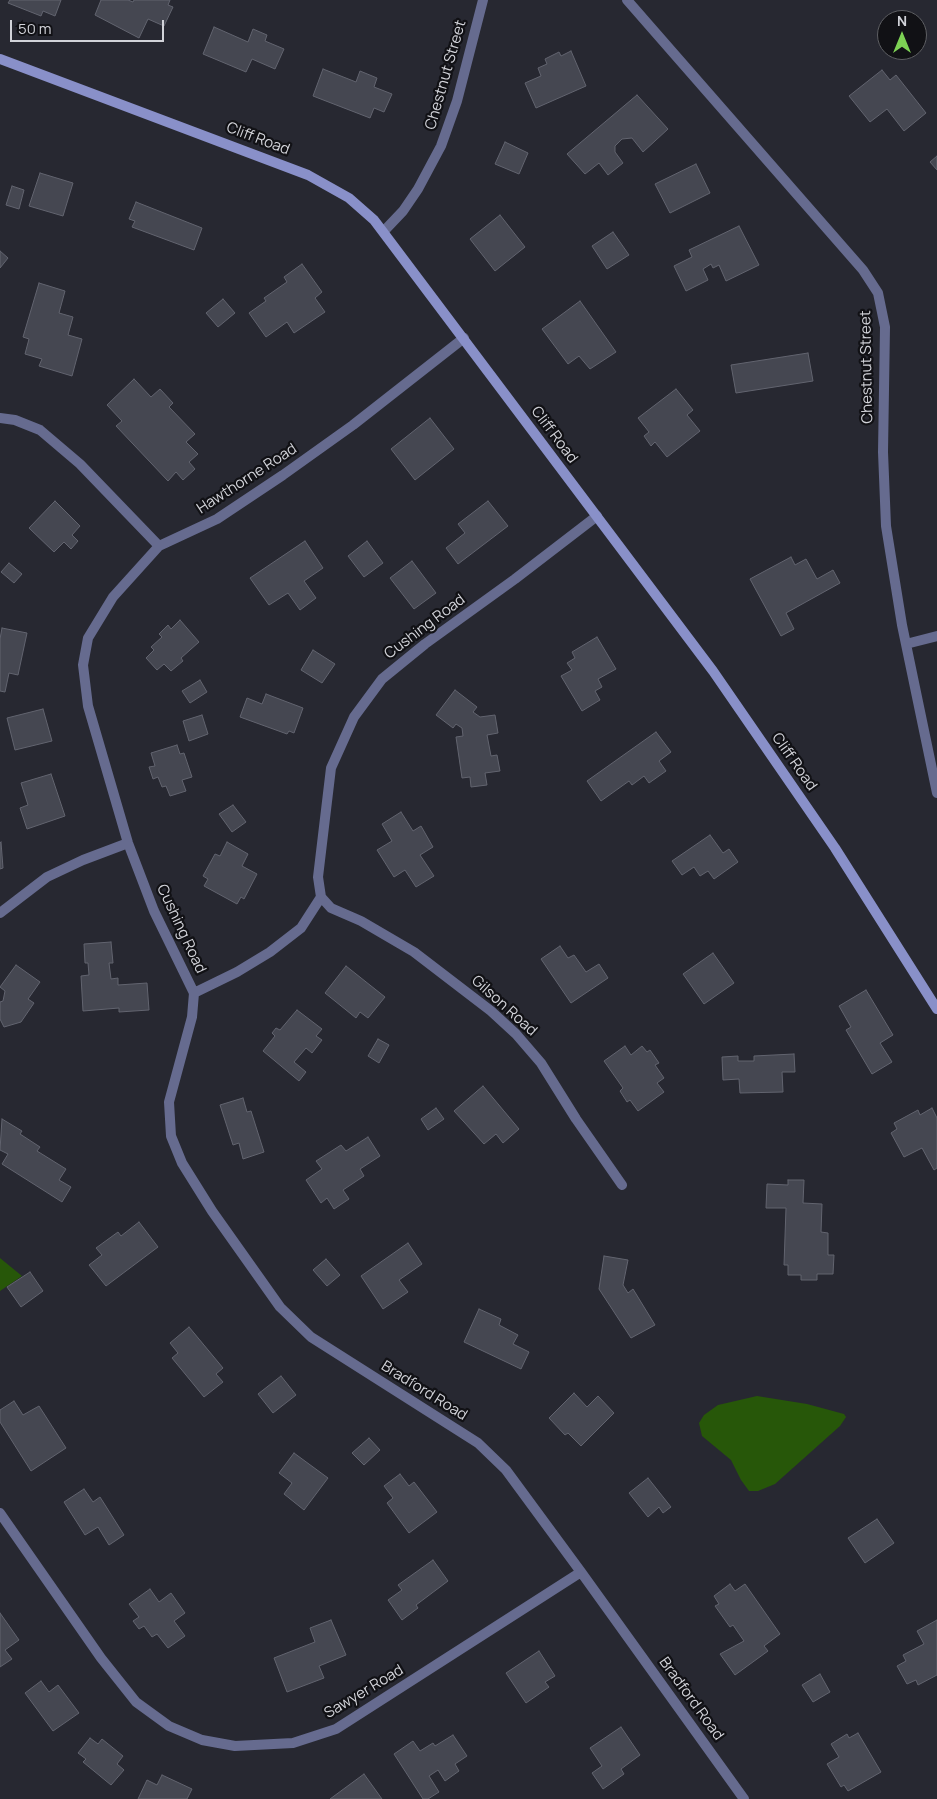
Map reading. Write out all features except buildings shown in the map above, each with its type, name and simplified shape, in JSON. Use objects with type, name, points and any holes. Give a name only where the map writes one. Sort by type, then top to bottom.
[{"type":"street","name":"Chestnut Street","points":[[384,231],[403,211],[418,190],[441,146],[457,102],[483,0]]},
{"type":"street","name":"Chestnut Street","points":[[627,0],[850,254],[878,294],[885,327],[883,452],[885,510],[906,644],[937,793]]},
{"type":"street","name":"Cliff Road","points":[[0,59],[308,175],[358,205],[384,231],[713,671],[787,778],[937,1009]]},
{"type":"street","name":"Hawthorne Road","points":[[159,546],[217,519],[275,480],[353,425],[464,338]]},
{"type":"street","points":[[0,418],[14,420],[40,430],[80,464],[159,546]]},
{"type":"street","name":"Cushing Road","points":[[159,546],[113,597],[88,638],[83,666],[88,706],[128,843],[154,911],[194,993],[237,972],[270,952],[300,928],[321,897],[318,877],[331,768],[354,717],[382,679],[425,644],[515,579],[597,516]]},
{"type":"street","points":[[906,644],[937,636]]},
{"type":"street","points":[[0,913],[48,877],[83,860],[128,843]]},
{"type":"street","name":"Gilson Road","points":[[321,897],[331,908],[361,921],[414,952],[491,1011],[516,1034],[542,1063],[576,1119],[622,1185]]},
{"type":"street","name":"Bradford Road","points":[[194,993],[192,1017],[169,1102],[172,1136],[182,1163],[212,1211],[280,1307],[311,1337],[478,1443],[506,1470],[744,1799]]},
{"type":"street","name":"Sawyer Road","points":[[0,1513],[101,1658],[136,1702],[169,1726],[202,1740],[235,1746],[293,1743],[336,1729],[581,1572]]},
{"type":"green space","points":[[0,1258],[22,1276],[0,1291]]},
{"type":"green space","points":[[757,1396],[807,1404],[844,1414],[846,1417],[840,1426],[775,1484],[758,1491],[749,1491],[731,1460],[702,1436],[699,1423],[704,1415],[718,1405]]}]
